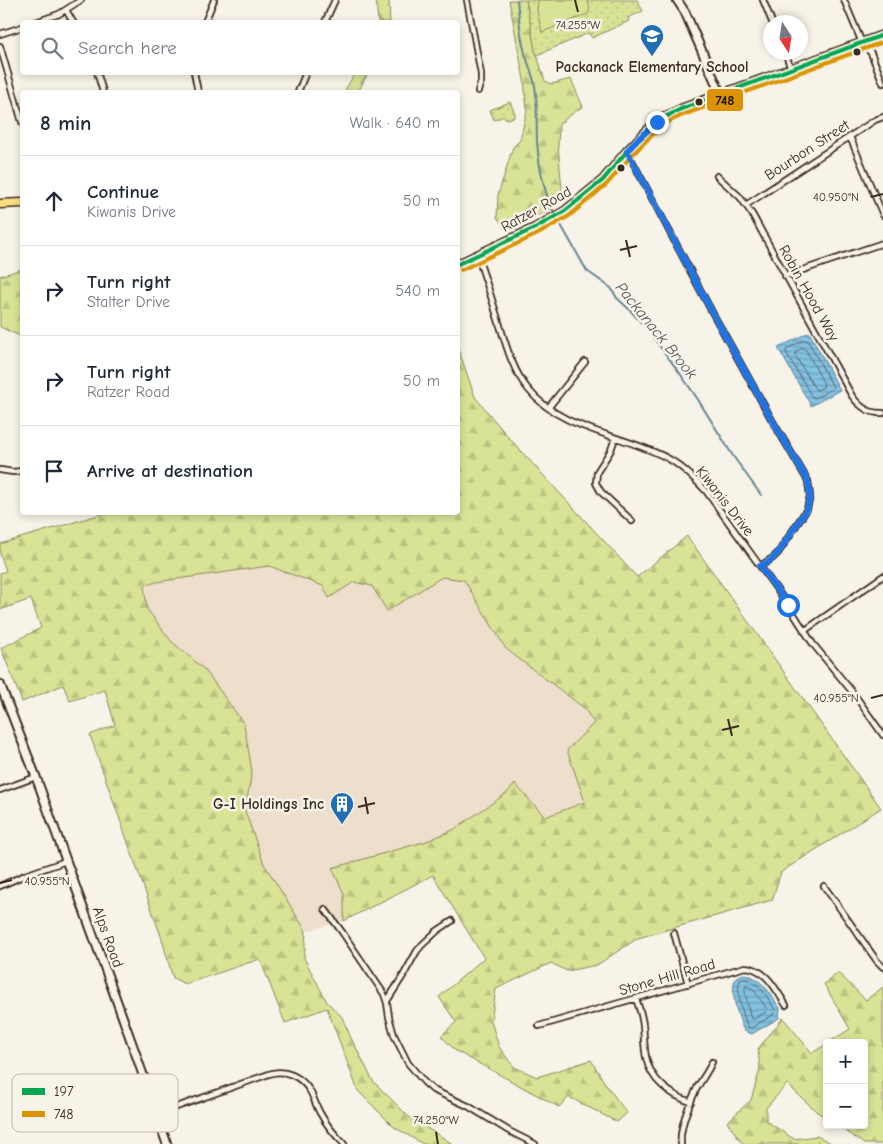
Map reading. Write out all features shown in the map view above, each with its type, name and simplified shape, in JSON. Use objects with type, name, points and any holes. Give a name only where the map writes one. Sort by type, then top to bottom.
[{"type":"main road","points":[[677,0],[685,12],[721,95]]},
{"type":"main road","name":"Ratzer Road","points":[[460,263],[535,228],[577,202],[603,180],[627,151],[650,128],[665,117],[883,36]]},
{"type":"main road","points":[[0,204],[20,203]]},
{"type":"main road","name":"Alps Road","points":[[1,686],[36,777],[143,1074]]},
{"type":"main road","name":"Alps Road","points":[[163,1132],[167,1144]]},
{"type":"street","points":[[44,20],[66,10],[81,0]]},
{"type":"street","points":[[206,20],[214,0]]},
{"type":"street","points":[[327,20],[335,0]]},
{"type":"street","points":[[467,0],[481,74],[478,91]]},
{"type":"street","points":[[763,0],[769,15]]},
{"type":"street","points":[[844,0],[862,43],[870,53],[883,83]]},
{"type":"street","points":[[66,10],[72,20]]},
{"type":"street","points":[[0,34],[20,28]]},
{"type":"street","points":[[0,46],[20,115]]},
{"type":"street","points":[[788,60],[791,69]]},
{"type":"street","points":[[98,75],[102,90]]},
{"type":"street","points":[[195,75],[198,90]]},
{"type":"street","points":[[299,90],[305,75]]},
{"type":"street","name":"Bourbon Street","points":[[746,205],[875,120],[883,117]]},
{"type":"street","points":[[850,137],[883,215]]},
{"type":"street","points":[[627,151],[712,312],[808,481],[810,496],[807,509],[778,553],[770,561],[760,566]]},
{"type":"street","name":"Robin Hood Way","points":[[716,176],[740,197],[746,205],[856,403],[868,411],[883,413]]},
{"type":"street","points":[[786,276],[883,243]]},
{"type":"street","name":"Kiwanis Drive","points":[[477,255],[510,357],[528,390],[548,408],[566,419],[656,453],[676,463],[686,471],[706,491],[822,656],[854,694],[883,735]]},
{"type":"street","points":[[548,408],[585,362]]},
{"type":"street","points":[[615,438],[611,450],[596,472],[596,482],[601,492],[632,521]]},
{"type":"street","points":[[0,470],[20,471]]},
{"type":"street","points":[[804,631],[883,576]]},
{"type":"street","points":[[0,790],[36,777]]},
{"type":"street","points":[[0,886],[66,861]]},
{"type":"street","points":[[824,886],[883,967]]},
{"type":"street","points":[[324,909],[384,994],[394,1035],[408,1063],[424,1082],[433,1090],[468,1106],[535,1144]]},
{"type":"street","points":[[387,1001],[417,951],[437,931],[452,922]]},
{"type":"street","points":[[674,933],[688,984]]},
{"type":"street","name":"Stone Hill Road","points":[[538,1026],[745,967],[757,969],[767,978],[786,1005]]},
{"type":"street","points":[[636,999],[641,1013],[646,1056],[650,1069],[665,1088],[682,1099],[691,1102]]},
{"type":"street","points":[[681,1144],[681,1129],[691,1102],[712,1062]]},
{"type":"street","points":[[178,1106],[275,1072],[284,1072],[297,1078],[310,1091],[326,1123],[344,1144]]},
{"type":"shaded area","points":[[269,566],[323,586],[354,582],[372,586],[387,610],[442,577],[465,580],[506,649],[584,708],[595,723],[568,750],[585,802],[545,817],[515,784],[507,793],[453,830],[427,841],[332,869],[344,894],[344,921],[306,931],[264,864],[245,811],[252,771],[205,670],[171,641],[147,609],[144,586],[156,582]]},
{"type":"green space","points":[[376,0],[389,0],[390,20],[378,20]]},
{"type":"green space","points":[[509,0],[526,0],[535,51],[545,81],[551,84],[571,79],[583,107],[559,124],[558,146],[563,200],[547,211],[506,230],[497,217],[498,195],[513,147],[520,140],[527,110],[524,80]]},
{"type":"green space","points":[[526,0],[637,0],[643,11],[628,18],[629,21],[592,38],[589,33],[537,55]]},
{"type":"green space","points":[[538,0],[587,0],[590,8],[588,14],[542,32],[537,11]]},
{"type":"green space","points":[[354,75],[367,75],[359,90],[345,90]]},
{"type":"green space","points":[[510,102],[515,114],[514,117],[508,119],[504,116],[494,120],[490,110]]},
{"type":"green space","points":[[20,270],[20,336],[0,327],[0,276]]},
{"type":"green space","points":[[460,354],[475,397],[509,438],[637,577],[687,536],[881,808],[781,872],[772,900],[638,938],[597,965],[567,971],[551,963],[496,989],[491,1021],[499,1047],[514,1067],[537,1077],[591,1060],[606,1085],[627,1113],[617,1122],[569,1097],[559,1107],[456,1051],[441,1036],[456,1022],[439,997],[484,958],[433,875],[344,921],[344,894],[332,868],[427,841],[453,830],[507,793],[515,784],[545,817],[585,802],[567,750],[594,723],[584,708],[506,649],[464,580],[442,577],[387,611],[372,586],[354,582],[329,598],[323,586],[269,566],[156,582],[144,586],[147,609],[171,641],[205,670],[244,724],[252,771],[245,811],[264,864],[306,931],[304,958],[327,1002],[342,1017],[373,1081],[409,1117],[453,1144],[423,1144],[394,1127],[358,1091],[327,1008],[285,1023],[260,959],[185,984],[173,978],[162,939],[90,735],[115,725],[105,690],[70,701],[63,685],[22,702],[1,648],[41,628],[31,599],[0,610],[0,573],[6,571],[0,554],[0,544],[98,515],[460,515]]},
{"type":"green space","points":[[838,973],[866,1000],[883,987],[883,1144],[864,1144],[843,1129],[868,1129],[868,1039],[834,1039],[850,1029],[824,984]]},
{"type":"green space","points":[[783,1018],[812,1053],[823,1046],[823,1116],[787,1084],[766,1108],[766,1121],[794,1139],[817,1136],[833,1144],[743,1144],[727,1122],[751,1100],[760,1069],[758,1049]]},
{"type":"water","points":[[809,332],[840,390],[811,406],[778,348]]},
{"type":"water","points":[[744,974],[761,982],[780,1008],[779,1018],[752,1034],[744,1031],[734,997],[733,989],[736,977]]},
{"type":"waterway","name":"Packanack Brook","points":[[517,0],[522,40],[535,86],[540,168],[555,214]]},
{"type":"waterway","name":"Packanack Brook","points":[[557,218],[587,271],[611,288],[617,298],[646,328],[697,398],[733,456],[761,495]]},
{"type":"transit line","name":"197","points":[[460,263],[535,228],[565,211],[603,180],[627,151],[663,118],[681,109],[883,35]]},
{"type":"transit line","name":"748","points":[[461,270],[538,234],[569,216],[607,184],[632,155],[666,123],[683,115],[883,42]]},
{"type":"place","name":"Packanack Elementary School","points":[[652,57]]},
{"type":"place","name":"G-I Holdings Inc","points":[[342,825]]},
{"type":"route","points":[[657,122],[627,151],[712,312],[808,481],[810,488],[807,509],[778,553],[770,561],[760,566],[788,605]]}]
